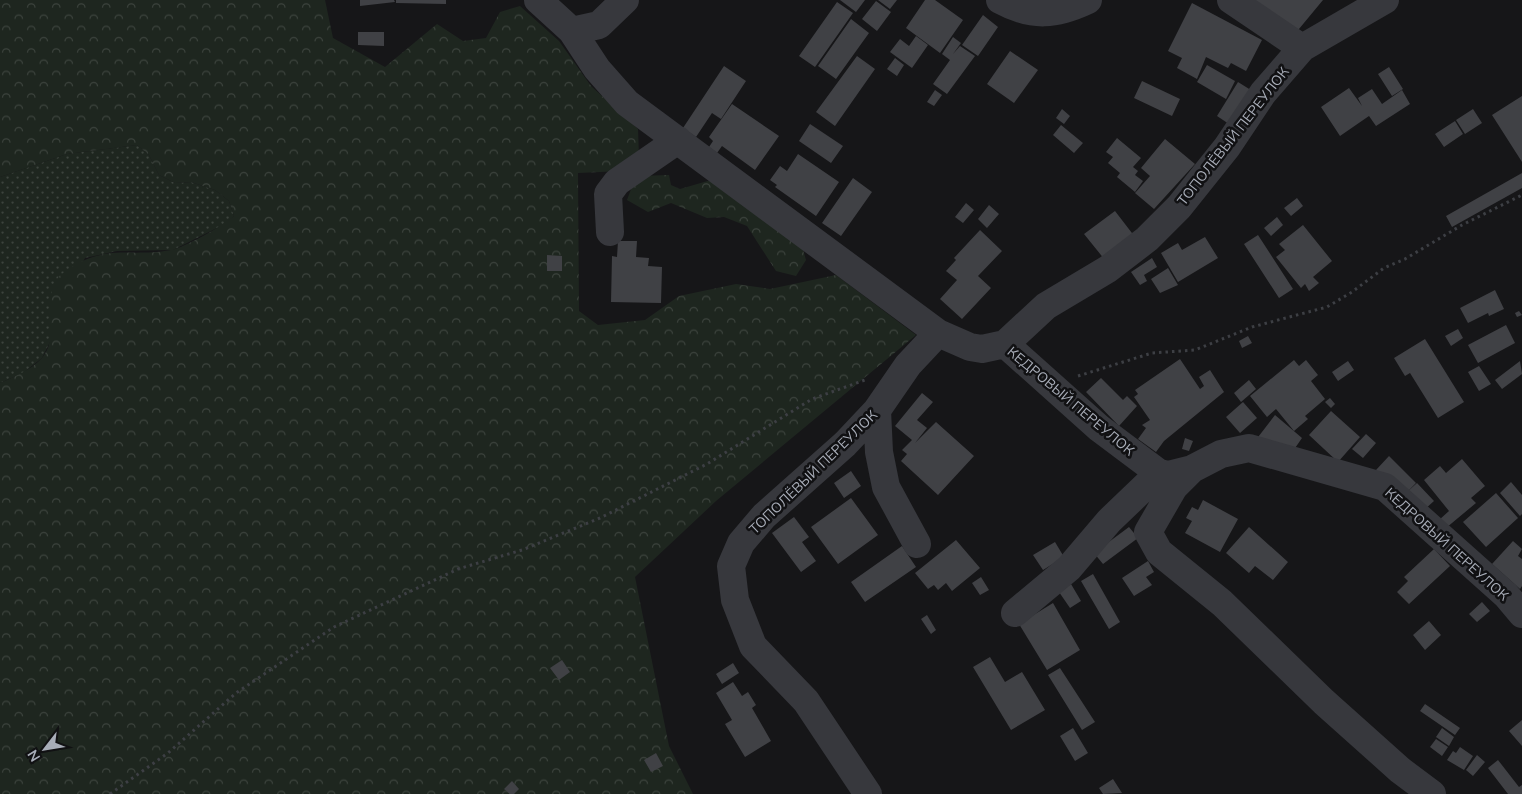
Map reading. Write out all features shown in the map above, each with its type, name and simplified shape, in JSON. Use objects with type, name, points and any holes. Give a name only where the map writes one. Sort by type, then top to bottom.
[{"type":"street","points":[[538,0],[572,32],[597,69],[627,103],[938,332],[970,347],[982,349],[1005,344]]},
{"type":"street","points":[[572,32],[599,25],[625,0]]},
{"type":"street","points":[[1000,0],[1011,6],[1038,14],[1060,12],[1088,0]]},
{"type":"street","points":[[1231,0],[1302,48]]},
{"type":"street","name":"ТОПОЛЁВЫЙ ПЕРЕУЛОК","points":[[1005,344],[1046,306],[1108,269],[1147,239],[1179,207],[1227,147],[1263,93],[1302,48],[1385,0]]},
{"type":"street","points":[[610,232],[608,194],[617,182],[678,140]]},
{"type":"street","name":"ТОПОЛЁВЫЙ ПЕРЕУЛОК","points":[[868,794],[806,700],[753,646],[735,600],[731,566],[741,543],[764,516],[845,444],[877,410],[908,365],[938,332]]},
{"type":"street","name":"КЕДРОВЫЙ ПЕРЕУЛОК","points":[[1005,344],[1099,428],[1159,473],[1168,475],[1192,469],[1221,454],[1249,448],[1385,487],[1506,594],[1522,614]]},
{"type":"street","points":[[877,410],[879,452],[886,487],[917,544]]},
{"type":"street","points":[[1192,469],[1174,487],[1148,532],[1159,552],[1222,603],[1324,702],[1400,770],[1432,794]]},
{"type":"street","points":[[1016,613],[1070,568],[1109,520],[1159,473]]},
{"type":"path","points":[[1042,379],[1074,377],[1152,352],[1195,350],[1252,327],[1326,307],[1352,292],[1384,268],[1405,259],[1462,225],[1522,195]]},
{"type":"path","points":[[110,794],[168,753],[236,693],[334,627],[458,568],[522,550],[600,518],[707,464],[812,399],[908,365]]},
{"type":"green space","points":[[0,0],[325,0],[333,38],[385,67],[437,24],[463,41],[486,38],[500,12],[520,6],[559,41],[591,86],[638,129],[639,157],[622,171],[578,173],[579,311],[598,325],[645,320],[679,296],[736,284],[770,289],[836,275],[916,335],[716,501],[635,577],[669,746],[693,794],[0,794],[0,383],[33,366],[42,358],[48,348],[51,337],[52,290],[56,281],[63,273],[78,263],[104,254],[155,252],[177,248],[204,236],[234,216],[229,201],[215,190],[191,182],[175,183],[159,175],[149,155],[137,145],[67,154],[0,177]]},
{"type":"green space","points":[[137,145],[149,155],[159,175],[175,183],[191,182],[215,190],[229,201],[234,216],[225,224],[173,250],[117,251],[85,258],[52,322],[52,338],[42,358],[23,373],[0,383],[0,177],[67,154]]},
{"type":"green space","points":[[669,175],[671,185],[680,189],[711,180],[802,246],[806,260],[796,276],[776,271],[747,226],[724,217],[707,218],[671,203],[648,212],[627,200],[633,184],[639,176]]},
{"type":"building","points":[[360,0],[394,0],[395,2],[360,6]]},
{"type":"building","points":[[396,0],[446,0],[446,4],[396,3]]},
{"type":"building","points":[[840,0],[865,0],[856,12]]},
{"type":"building","points":[[878,0],[897,0],[890,9]]},
{"type":"building","points":[[925,0],[935,0],[963,20],[940,53],[906,28]]},
{"type":"building","points":[[1249,0],[1323,0],[1294,35]]},
{"type":"building","points":[[876,1],[891,12],[877,31],[862,19]]},
{"type":"building","points":[[837,2],[853,13],[815,67],[799,56]]},
{"type":"building","points":[[1192,3],[1262,40],[1246,71],[1231,63],[1228,68],[1206,57],[1197,79],[1177,68],[1182,58],[1168,51]]},
{"type":"building","points":[[983,15],[998,27],[978,56],[962,45]]},
{"type":"building","points":[[851,19],[869,33],[836,79],[818,66]]},
{"type":"building","points":[[358,32],[384,32],[384,46],[358,45]]},
{"type":"building","points":[[916,36],[928,45],[912,68],[890,52],[900,39],[909,46]]},
{"type":"building","points":[[953,37],[961,43],[953,54],[960,46],[975,56],[947,94],[933,84],[950,60],[942,54]]},
{"type":"building","points":[[1010,51],[1038,70],[1014,103],[987,84]]},
{"type":"building","points":[[857,56],[875,69],[835,126],[816,112]]},
{"type":"building","points":[[895,58],[904,65],[897,76],[887,69]]},
{"type":"building","points":[[1207,65],[1235,81],[1226,99],[1197,82]]},
{"type":"building","points":[[724,66],[746,81],[721,119],[712,113],[696,137],[683,128]]},
{"type":"building","points":[[1389,67],[1403,89],[1392,96],[1378,74]]},
{"type":"building","points":[[1142,81],[1180,99],[1172,116],[1134,98]]},
{"type":"building","points":[[1238,82],[1254,92],[1232,126],[1217,116]]},
{"type":"building","points":[[1349,88],[1362,106],[1358,98],[1372,89],[1382,104],[1402,90],[1410,104],[1376,126],[1369,116],[1340,136],[1321,107]]},
{"type":"building","points":[[935,90],[942,95],[934,106],[927,102]]},
{"type":"building","points":[[1522,96],[1522,162],[1492,115]]},
{"type":"building","points":[[732,104],[779,136],[755,170],[722,146],[717,153],[709,147],[713,141],[709,137]]},
{"type":"building","points":[[1062,109],[1070,116],[1064,124],[1056,118]]},
{"type":"building","points":[[1473,109],[1482,123],[1465,134],[1456,120]]},
{"type":"building","points":[[1455,121],[1463,134],[1444,147],[1435,134]]},
{"type":"building","points":[[810,124],[843,146],[831,163],[799,141]]},
{"type":"building","points":[[1061,125],[1083,143],[1074,153],[1053,135]]},
{"type":"building","points":[[1117,138],[1141,158],[1133,167],[1138,171],[1135,175],[1143,181],[1135,192],[1117,177],[1120,173],[1108,163],[1113,157],[1106,152]]},
{"type":"building","points":[[1165,139],[1195,164],[1154,209],[1135,193],[1150,176],[1141,168]]},
{"type":"building","points":[[798,154],[839,182],[816,216],[775,187],[777,185],[770,180],[780,166],[787,171]]},
{"type":"building","points":[[1522,173],[1522,188],[1452,227],[1446,216]]},
{"type":"building","points":[[853,178],[872,192],[841,236],[822,223]]},
{"type":"building","points":[[1297,198],[1303,206],[1291,216],[1284,208]]},
{"type":"building","points":[[966,203],[974,210],[963,223],[955,217]]},
{"type":"building","points":[[989,205],[999,214],[987,228],[978,219]]},
{"type":"building","points":[[1115,211],[1135,237],[1105,260],[1084,234]]},
{"type":"building","points":[[1277,217],[1283,225],[1271,236],[1264,228]]},
{"type":"building","points":[[1303,225],[1332,261],[1313,277],[1319,283],[1309,291],[1305,284],[1301,288],[1276,257],[1285,250],[1279,244]]},
{"type":"building","points":[[980,230],[1002,251],[978,276],[991,288],[962,319],[940,299],[957,280],[946,271],[956,260],[954,258]]},
{"type":"building","points":[[1258,235],[1293,289],[1279,298],[1244,244]]},
{"type":"building","points":[[1205,237],[1218,258],[1178,282],[1161,253],[1178,243],[1182,250]]},
{"type":"building","points":[[618,241],[637,241],[636,257],[649,258],[648,266],[662,267],[661,303],[611,302],[612,256],[617,257]]},
{"type":"building","points":[[547,255],[562,256],[562,271],[547,271]]},
{"type":"building","points":[[1152,258],[1157,267],[1144,275],[1147,281],[1140,285],[1131,272]]},
{"type":"building","points":[[1168,268],[1178,285],[1160,293],[1151,279]]},
{"type":"building","points":[[1495,290],[1504,309],[1489,316],[1488,313],[1468,323],[1460,308]]},
{"type":"building","points":[[1519,311],[1522,315],[1517,317],[1515,313]]},
{"type":"building","points":[[1506,325],[1515,343],[1478,363],[1468,345]]},
{"type":"building","points":[[1458,329],[1463,338],[1451,346],[1445,336]]},
{"type":"building","points":[[1248,336],[1252,343],[1242,348],[1239,341]]},
{"type":"building","points":[[1425,339],[1464,402],[1438,418],[1410,373],[1405,376],[1394,358]]},
{"type":"building","points":[[1180,359],[1200,389],[1204,386],[1199,377],[1210,370],[1224,392],[1164,441],[1156,452],[1138,439],[1146,428],[1142,425],[1150,420],[1134,397],[1138,394],[1135,390]]},
{"type":"building","points":[[1294,360],[1299,366],[1306,360],[1318,375],[1311,381],[1325,399],[1305,416],[1308,419],[1294,431],[1276,409],[1267,417],[1250,396]]},
{"type":"building","points":[[1348,361],[1354,370],[1338,381],[1332,372]]},
{"type":"building","points":[[1520,361],[1522,374],[1502,389],[1495,380]]},
{"type":"building","points":[[1479,366],[1491,384],[1479,391],[1468,372]]},
{"type":"building","points":[[1101,378],[1123,400],[1127,396],[1137,406],[1119,426],[1086,392]]},
{"type":"building","points":[[1249,380],[1256,389],[1241,402],[1234,393]]},
{"type":"building","points":[[922,393],[933,402],[917,420],[927,428],[915,443],[936,422],[974,456],[938,495],[901,461],[907,454],[902,450],[912,440],[895,426]]},
{"type":"building","points":[[1330,398],[1335,404],[1331,408],[1325,402]]},
{"type":"building","points":[[1243,402],[1257,418],[1240,433],[1226,417]]},
{"type":"building","points":[[1331,411],[1360,437],[1338,462],[1309,435]]},
{"type":"building","points":[[1275,415],[1302,438],[1293,451],[1255,441]]},
{"type":"building","points":[[1366,434],[1376,443],[1363,458],[1352,449]]},
{"type":"building","points":[[1185,438],[1193,441],[1189,451],[1182,449]]},
{"type":"building","points":[[1389,456],[1416,483],[1407,492],[1393,487],[1376,470]]},
{"type":"building","points":[[1462,459],[1485,486],[1471,498],[1476,503],[1446,528],[1439,520],[1449,511],[1424,480],[1440,466],[1446,473]]},
{"type":"building","points":[[851,471],[861,486],[844,498],[834,483]]},
{"type":"building","points":[[1511,482],[1522,495],[1522,514],[1520,516],[1500,493]]},
{"type":"building","points":[[1417,483],[1434,501],[1424,510],[1407,492]]},
{"type":"building","points":[[1496,493],[1518,518],[1486,547],[1463,522]]},
{"type":"building","points":[[851,498],[878,535],[838,564],[811,527]]},
{"type":"building","points":[[1203,500],[1238,519],[1220,552],[1185,533],[1192,521],[1186,518],[1192,507],[1198,510]]},
{"type":"building","points":[[794,517],[809,537],[802,542],[816,561],[801,572],[772,533]]},
{"type":"building","points":[[1129,527],[1138,538],[1103,564],[1094,553]]},
{"type":"building","points":[[1249,527],[1288,562],[1273,580],[1255,566],[1249,573],[1226,553]]},
{"type":"building","points":[[956,540],[980,568],[952,591],[946,583],[938,590],[934,585],[928,589],[915,573]]},
{"type":"building","points":[[1513,541],[1522,549],[1518,556],[1522,559],[1522,586],[1520,589],[1492,564]]},
{"type":"building","points":[[1055,542],[1064,557],[1043,570],[1033,555]]},
{"type":"building","points":[[902,546],[916,567],[865,602],[851,582]]},
{"type":"building","points":[[1434,549],[1450,566],[1409,604],[1397,592],[1408,581],[1404,577]]},
{"type":"building","points":[[1148,561],[1154,572],[1146,577],[1152,585],[1134,596],[1122,578]]},
{"type":"building","points":[[1093,574],[1120,622],[1109,629],[1081,581]]},
{"type":"building","points":[[981,577],[989,590],[980,595],[972,583]]},
{"type":"building","points":[[1071,584],[1081,601],[1070,608],[1059,592]]},
{"type":"building","points":[[1482,602],[1490,611],[1477,622],[1469,614]]},
{"type":"building","points":[[1053,603],[1080,650],[1047,670],[1019,624]]},
{"type":"building","points":[[927,615],[936,630],[931,634],[921,619]]},
{"type":"building","points":[[1429,621],[1441,635],[1425,650],[1413,635]]},
{"type":"building","points":[[990,657],[1005,682],[1022,672],[1045,710],[1011,730],[973,667]]},
{"type":"building","points":[[562,660],[570,672],[559,680],[550,668]]},
{"type":"building","points":[[733,663],[739,673],[722,684],[716,674]]},
{"type":"building","points":[[1060,668],[1095,722],[1082,730],[1048,675]]},
{"type":"building","points":[[733,682],[742,696],[748,692],[756,705],[752,708],[771,741],[745,757],[725,724],[732,720],[716,693]]},
{"type":"building","points":[[1425,704],[1460,728],[1455,735],[1420,711]]},
{"type":"building","points":[[1522,720],[1522,746],[1509,731]]},
{"type":"building","points":[[1073,728],[1088,753],[1075,761],[1060,736]]},
{"type":"building","points":[[1442,728],[1454,737],[1449,746],[1436,737]]},
{"type":"building","points":[[1436,739],[1448,747],[1442,756],[1430,747]]},
{"type":"building","points":[[1460,747],[1473,756],[1464,770],[1447,760],[1453,751],[1456,753]]},
{"type":"building","points":[[656,753],[663,766],[651,772],[644,760]]},
{"type":"building","points":[[1477,755],[1485,762],[1473,776],[1466,770]]},
{"type":"building","points":[[1498,760],[1519,787],[1522,785],[1522,794],[1508,794],[1488,768]]},
{"type":"building","points":[[1113,779],[1122,793],[1103,794],[1099,788]]},
{"type":"building","points":[[512,781],[519,789],[514,794],[510,794],[504,789]]}]
